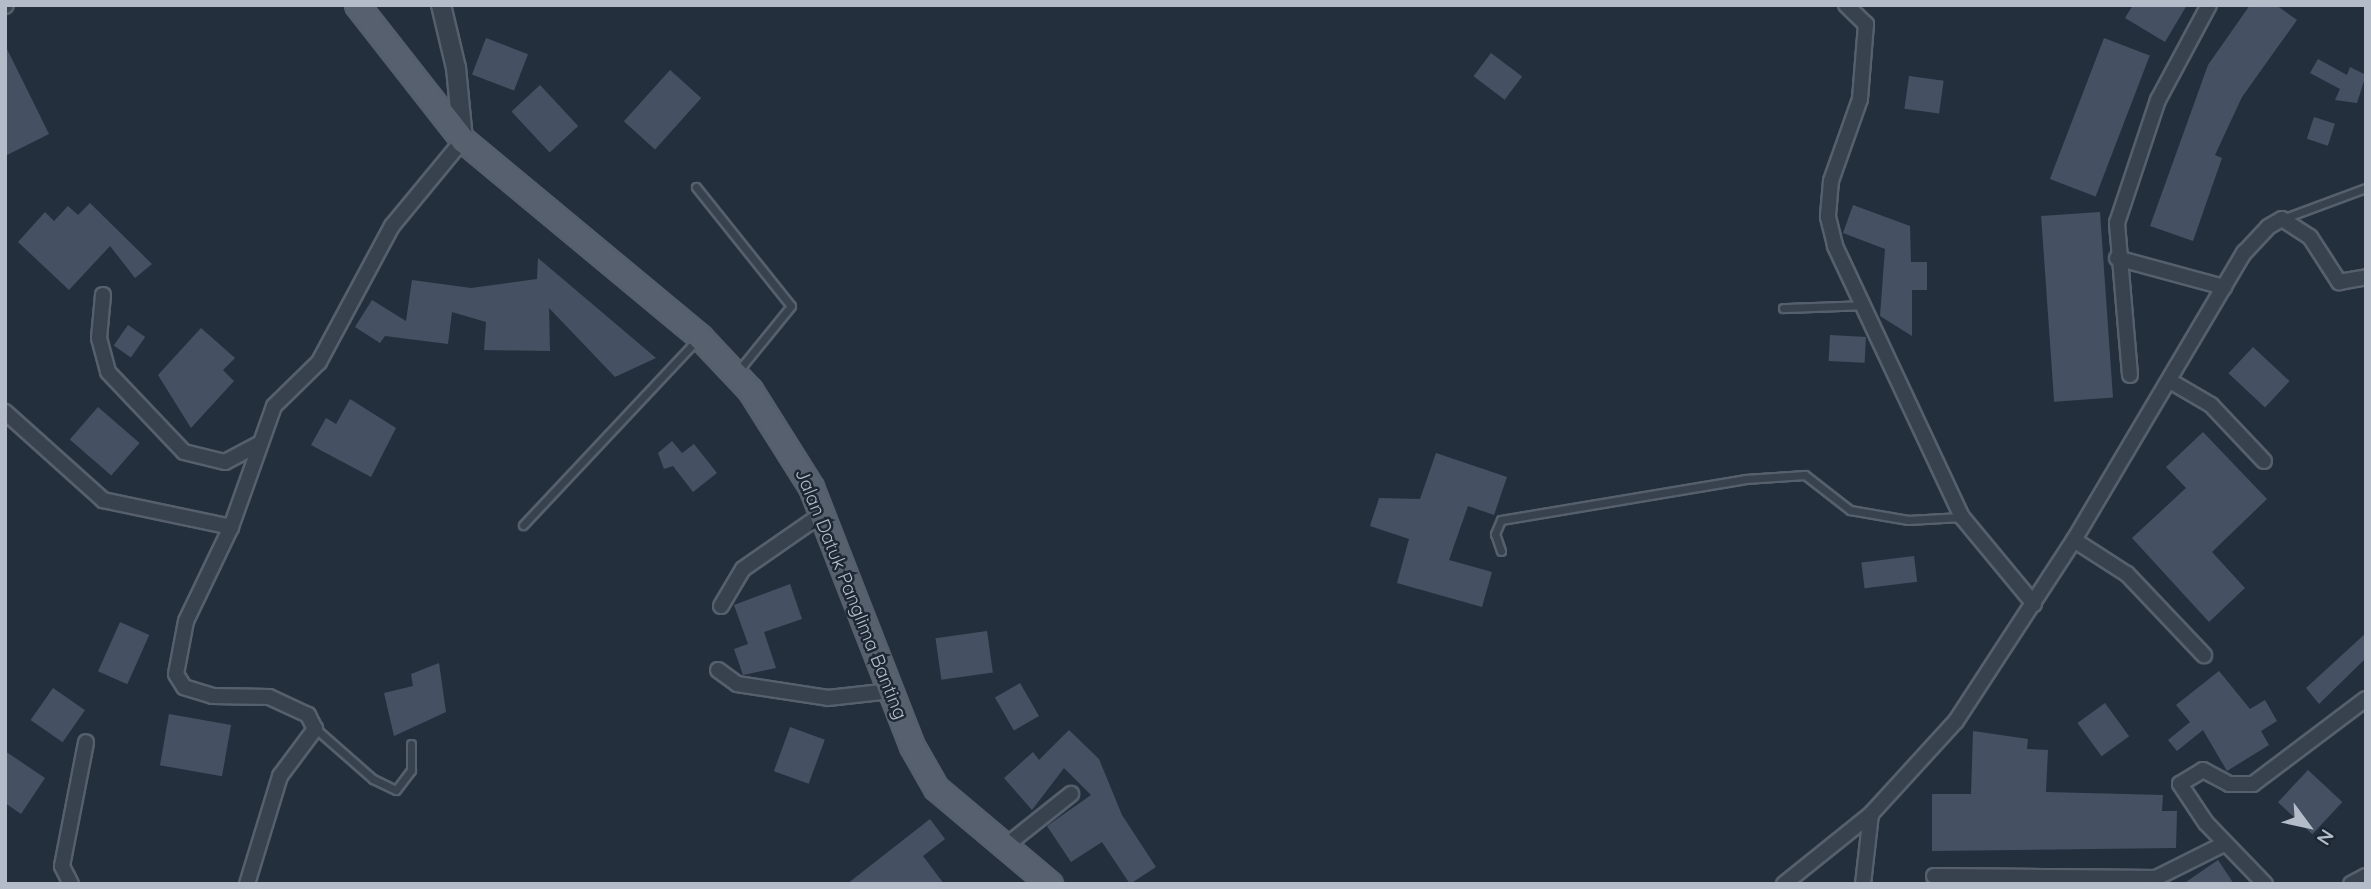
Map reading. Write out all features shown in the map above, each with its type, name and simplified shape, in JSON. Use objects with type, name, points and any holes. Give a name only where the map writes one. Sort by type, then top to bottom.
[{"type":"main road","name":"Jalan Datuk Panglima Banting","points":[[357,5],[463,139],[700,337],[736,374],[793,451],[822,514],[891,691],[936,788],[1003,848],[1050,884]]},
{"type":"street","points":[[247,884],[280,776],[315,729],[293,706],[194,692],[176,674],[186,621],[231,527],[260,443],[280,396],[318,362],[404,207],[463,139],[456,68],[441,5]]},
{"type":"street","points":[[1846,5],[1866,24],[1860,99],[1837,156],[1828,217],[1865,305],[1962,517],[2034,604]]},
{"type":"street","points":[[2130,375],[2117,258],[2117,223],[2151,115],[2209,5]]},
{"type":"street","points":[[1784,884],[1871,814],[1956,721],[2074,540],[2244,253],[2282,219],[2318,244],[2339,282],[2366,276]]},
{"type":"street","points":[[2117,258],[2224,287]]},
{"type":"street","points":[[103,295],[99,338],[108,372],[184,452],[225,462],[260,443]]},
{"type":"street","points":[[2170,381],[2211,405],[2264,461]]},
{"type":"street","points":[[5,412],[103,500],[231,527]]},
{"type":"street","points":[[720,606],[743,569],[822,514]]},
{"type":"street","points":[[2074,540],[2127,574],[2204,655]]},
{"type":"street","points":[[718,670],[737,684],[828,698],[891,691]]},
{"type":"street","points":[[2265,884],[2224,844],[2180,783],[2203,769],[2229,784],[2253,783],[2366,699]]},
{"type":"street","points":[[71,884],[62,866],[86,741]]},
{"type":"street","points":[[1003,848],[1070,794]]},
{"type":"street","points":[[1863,884],[1871,814]]},
{"type":"street","points":[[1934,876],[2156,878],[2224,844]]},
{"type":"street","points":[[2351,884],[2366,876]]},
{"type":"lane","points":[[696,187],[791,306],[736,374]]},
{"type":"lane","points":[[2282,219],[2366,188]]},
{"type":"lane","points":[[1783,308],[1865,305]]},
{"type":"lane","points":[[523,525],[700,337]]},
{"type":"lane","points":[[1501,551],[1495,534],[1501,520],[1745,479],[1805,475],[1850,510],[1908,520],[1962,517]]},
{"type":"lane","points":[[315,729],[373,779],[396,790],[411,770],[411,744]]},
{"type":"building","points":[[2133,5],[2187,5],[2165,42],[2125,18]]},
{"type":"building","points":[[2250,5],[2276,5],[2297,20],[2242,97],[2215,155],[2222,158],[2193,241],[2150,226],[2208,65]]},
{"type":"building","points":[[486,38],[528,54],[514,91],[472,74]]},
{"type":"building","points":[[2104,38],[2150,56],[2096,197],[2050,179]]},
{"type":"building","points":[[5,45],[49,134],[5,156]]},
{"type":"building","points":[[1491,53],[1522,76],[1505,100],[1474,76]]},
{"type":"building","points":[[2318,59],[2347,75],[2350,67],[2366,75],[2357,103],[2335,100],[2340,89],[2310,73]]},
{"type":"building","points":[[670,70],[701,98],[655,149],[624,121]]},
{"type":"building","points":[[1909,76],[1944,81],[1939,114],[1904,109]]},
{"type":"building","points":[[540,85],[578,126],[550,153],[511,112]]},
{"type":"building","points":[[2314,117],[2335,124],[2328,146],[2307,139]]},
{"type":"building","points":[[90,203],[152,264],[135,278],[110,246],[69,290],[18,242],[45,212],[54,221],[68,206],[78,215]]},
{"type":"building","points":[[1853,205],[1910,226],[1911,262],[1927,262],[1927,290],[1912,290],[1912,336],[1880,316],[1885,249],[1843,233]]},
{"type":"building","points":[[2100,212],[2113,398],[2054,402],[2041,216]]},
{"type":"building","points":[[538,258],[656,358],[615,377],[549,308],[550,351],[484,350],[486,322],[452,312],[448,344],[385,336],[380,343],[355,327],[372,300],[406,321],[412,280],[471,288],[537,279]]},
{"type":"building","points":[[128,325],[145,337],[131,358],[114,345]]},
{"type":"building","points":[[201,328],[235,358],[223,370],[234,381],[191,428],[158,375]]},
{"type":"building","points":[[1830,335],[1866,337],[1865,363],[1829,361]]},
{"type":"building","points":[[2253,347],[2290,381],[2265,407],[2228,373]]},
{"type":"building","points":[[350,399],[396,428],[371,477],[311,445],[326,418],[336,424]]},
{"type":"building","points":[[98,407],[140,443],[111,476],[70,439]]},
{"type":"building","points":[[2203,432],[2267,499],[2212,552],[2245,588],[2209,622],[2132,538],[2186,488],[2166,467]]},
{"type":"building","points":[[672,441],[682,453],[694,444],[717,473],[693,492],[673,466],[664,469],[658,453]]},
{"type":"building","points":[[1436,453],[1507,477],[1494,515],[1468,506],[1449,560],[1492,572],[1482,607],[1397,583],[1409,539],[1370,526],[1379,498],[1420,499]]},
{"type":"building","points":[[1914,556],[1917,582],[1865,588],[1861,562]]},
{"type":"building","points":[[790,584],[802,619],[764,632],[776,668],[743,675],[734,649],[748,644],[734,605]]},
{"type":"building","points":[[120,622],[149,635],[127,684],[98,671]]},
{"type":"building","points":[[987,631],[993,673],[941,680],[936,638]]},
{"type":"building","points":[[2366,633],[2366,658],[2319,704],[2306,688]]},
{"type":"building","points":[[439,663],[446,712],[394,736],[384,693],[413,686],[411,674]]},
{"type":"building","points":[[2219,671],[2250,709],[2265,700],[2277,721],[2261,731],[2269,745],[2227,771],[2203,730],[2177,751],[2168,740],[2190,722],[2176,705]]},
{"type":"building","points":[[1020,683],[1039,716],[1014,730],[995,698]]},
{"type":"building","points":[[53,688],[85,710],[63,742],[31,720]]},
{"type":"building","points":[[2105,703],[2129,736],[2102,756],[2077,723]]},
{"type":"building","points":[[169,714],[231,725],[222,776],[160,765]]},
{"type":"building","points":[[790,727],[825,740],[809,784],[774,771]]},
{"type":"building","points":[[1069,730],[1099,759],[1122,815],[1156,867],[1130,884],[1102,842],[1071,862],[1047,826],[1091,795],[1064,768],[1032,810],[1004,778],[1033,752],[1039,760]]},
{"type":"building","points":[[1973,731],[2028,739],[2027,749],[2048,750],[2046,792],[2163,795],[2162,811],[2177,811],[2176,848],[1932,851],[1932,794],[1971,794]]},
{"type":"building","points":[[5,751],[45,778],[21,814],[5,803]]},
{"type":"building","points":[[2308,770],[2342,802],[2312,834],[2278,802]]},
{"type":"building","points":[[930,819],[945,839],[923,856],[944,884],[847,884]]},
{"type":"building","points":[[2218,860],[2234,884],[2183,884]]}]
